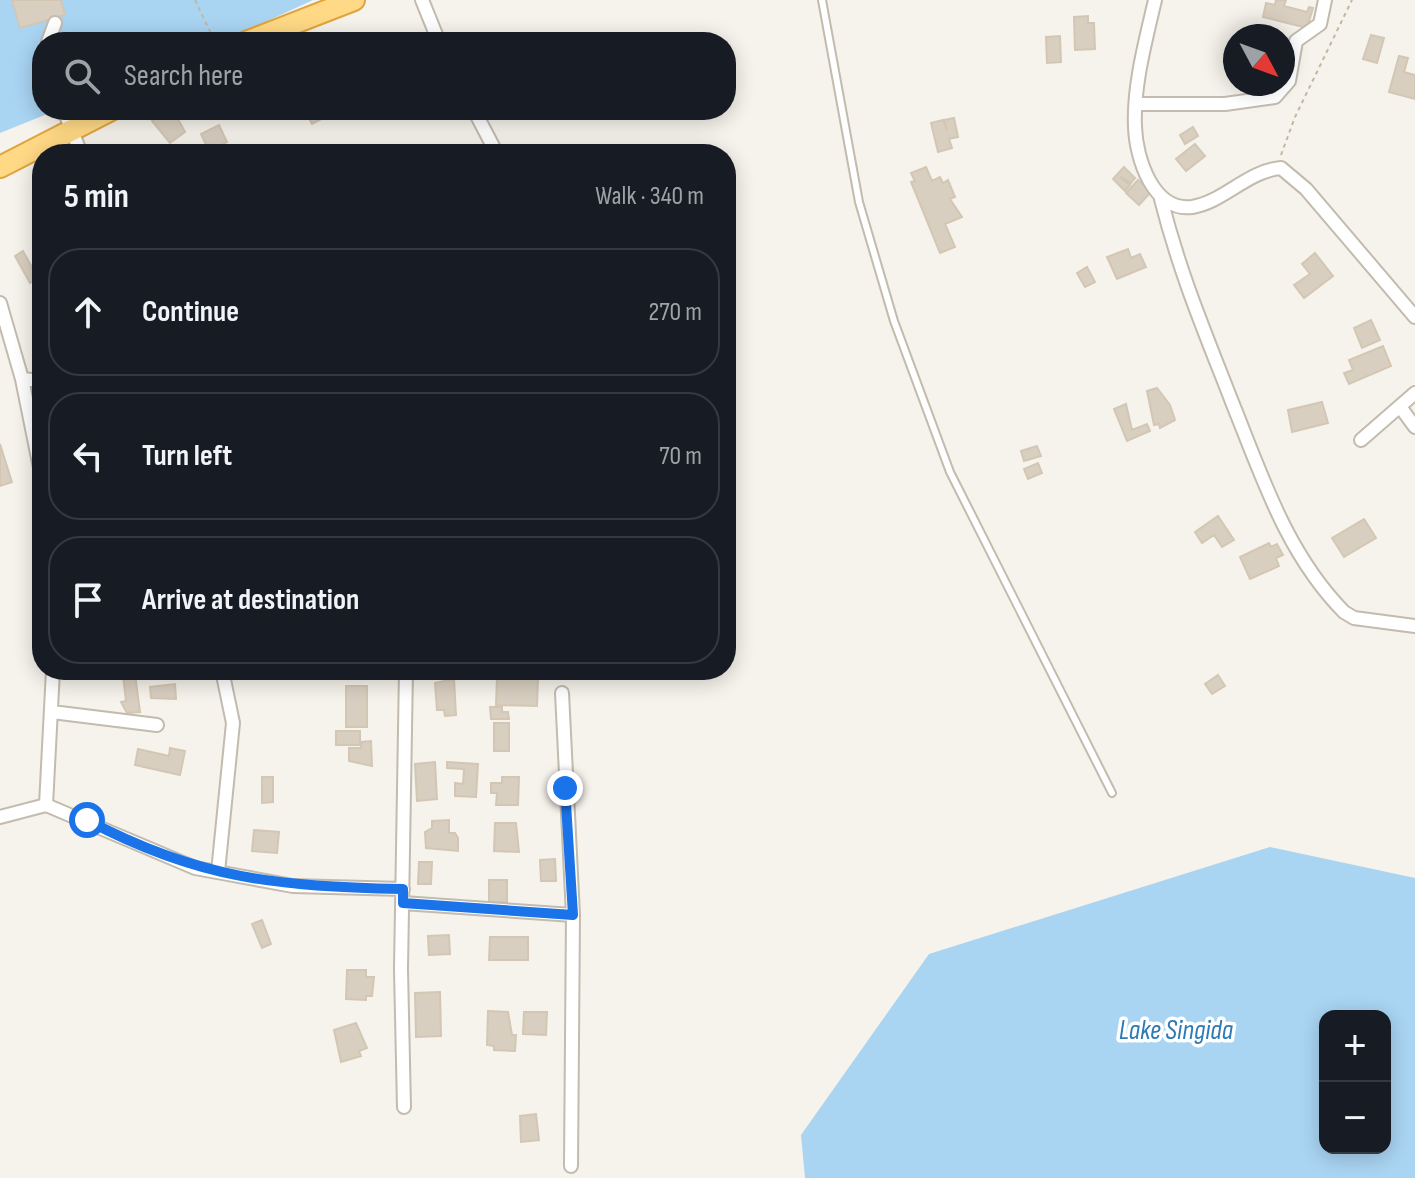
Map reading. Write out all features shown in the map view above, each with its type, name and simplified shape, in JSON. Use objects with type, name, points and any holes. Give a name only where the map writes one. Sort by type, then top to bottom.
[{"type":"highway","points":[[272,32],[354,0]]},
{"type":"highway","points":[[45,144],[92,120]]},
{"type":"highway","points":[[0,167],[32,151]]},
{"type":"street","points":[[422,0],[435,32]]},
{"type":"street","points":[[1155,0],[1136,104],[1138,147],[1161,199],[1186,291],[1261,481],[1285,529],[1344,612],[1354,618],[1415,626]]},
{"type":"street","points":[[1136,104],[1225,104],[1275,97],[1289,81],[1296,41],[1320,24],[1325,0]]},
{"type":"street","points":[[52,32],[55,23]]},
{"type":"street","points":[[67,120],[77,144]]},
{"type":"street","points":[[479,120],[492,144]]},
{"type":"street","points":[[1161,199],[1172,205],[1189,207],[1205,203],[1263,171],[1281,168],[1306,189],[1415,317]]},
{"type":"street","points":[[0,303],[32,422]]},
{"type":"street","points":[[0,354],[13,348]]},
{"type":"street","points":[[22,379],[32,380]]},
{"type":"street","points":[[1361,440],[1415,393]]},
{"type":"street","points":[[1401,408],[1415,427]]},
{"type":"street","points":[[46,805],[53,680]]},
{"type":"street","points":[[218,872],[233,723],[224,680]]},
{"type":"street","points":[[404,1107],[406,680]]},
{"type":"street","points":[[562,693],[573,915],[571,1166]]},
{"type":"street","points":[[52,712],[157,725]]},
{"type":"street","points":[[0,817],[46,805],[87,820],[141,847],[218,872],[293,886],[403,889]]},
{"type":"street","points":[[403,903],[573,915]]},
{"type":"lane","points":[[822,0],[859,202],[894,321],[950,472],[1112,793]]},
{"type":"path","points":[[195,0],[210,32]]},
{"type":"path","points":[[1281,168],[1288,134],[1352,0]]},
{"type":"water","points":[[0,0],[313,0],[244,32],[32,32],[32,120],[0,133]]},
{"type":"water","name":"Lake Singida","points":[[1270,847],[1415,878],[1415,1178],[805,1178],[801,1135],[929,954]]},
{"type":"building","points":[[12,0],[61,0],[65,15],[20,28]]},
{"type":"building","points":[[1276,0],[1286,0],[1284,6],[1307,12],[1309,7],[1313,8],[1307,28],[1263,17],[1266,3],[1275,5]]},
{"type":"building","points":[[1088,16],[1088,23],[1094,23],[1095,49],[1075,50],[1074,17]]},
{"type":"building","points":[[1371,35],[1384,38],[1377,63],[1363,59]]},
{"type":"building","points":[[1060,36],[1061,62],[1047,63],[1046,37]]},
{"type":"building","points":[[1399,56],[1408,58],[1404,72],[1415,75],[1415,99],[1389,92]]},
{"type":"building","points":[[954,118],[958,137],[949,139],[952,148],[938,152],[931,123],[943,120],[947,130],[944,120]]},
{"type":"building","points":[[178,120],[185,132],[170,143],[152,121]]},
{"type":"building","points":[[219,125],[227,142],[206,144],[201,134]]},
{"type":"building","points":[[1193,127],[1198,136],[1185,144],[1180,135]]},
{"type":"building","points":[[1195,144],[1205,156],[1186,171],[1176,159]]},
{"type":"building","points":[[926,167],[932,181],[940,177],[943,183],[948,180],[955,197],[950,199],[962,217],[945,224],[955,247],[940,253],[911,182],[915,181],[911,173]]},
{"type":"building","points":[[1124,167],[1135,178],[1131,183],[1120,177],[1130,185],[1125,191],[1113,179]]},
{"type":"building","points":[[1138,180],[1151,192],[1139,205],[1126,193]]},
{"type":"building","points":[[1128,249],[1131,258],[1140,254],[1146,267],[1117,279],[1107,257]]},
{"type":"building","points":[[23,251],[32,267],[30,283],[15,256]]},
{"type":"building","points":[[1315,253],[1333,276],[1304,298],[1294,285],[1310,274],[1302,264]]},
{"type":"building","points":[[1087,267],[1095,282],[1085,287],[1077,273]]},
{"type":"building","points":[[1371,320],[1380,340],[1362,348],[1354,328]]},
{"type":"building","points":[[1383,346],[1391,366],[1349,384],[1344,373],[1353,370],[1349,360]]},
{"type":"building","points":[[1157,388],[1170,405],[1175,420],[1160,428],[1159,424],[1154,425],[1147,391]]},
{"type":"building","points":[[1322,402],[1328,423],[1292,432],[1288,410]]},
{"type":"building","points":[[1126,404],[1132,430],[1147,424],[1150,431],[1127,441],[1114,409]]},
{"type":"building","points":[[0,444],[12,482],[0,486]]},
{"type":"building","points":[[1037,446],[1041,456],[1024,461],[1021,451]]},
{"type":"building","points":[[1038,463],[1042,473],[1028,479],[1024,469]]},
{"type":"building","points":[[1218,516],[1234,540],[1222,547],[1214,535],[1202,543],[1195,532]]},
{"type":"building","points":[[1364,519],[1376,538],[1344,557],[1332,538]]},
{"type":"building","points":[[1269,543],[1271,547],[1277,544],[1283,555],[1276,558],[1279,566],[1250,579],[1240,557]]},
{"type":"building","points":[[1218,675],[1225,686],[1212,694],[1205,684]]},
{"type":"building","points":[[123,680],[136,680],[140,712],[127,713],[121,702],[126,701]]},
{"type":"building","points":[[454,680],[456,715],[445,716],[444,710],[437,710],[435,683]]},
{"type":"building","points":[[497,680],[538,680],[537,706],[496,705]]},
{"type":"building","points":[[175,684],[176,699],[151,698],[150,687]]},
{"type":"building","points":[[346,686],[367,686],[367,727],[346,727]]},
{"type":"building","points":[[490,707],[502,707],[502,712],[508,712],[509,719],[491,719]]},
{"type":"building","points":[[494,723],[509,723],[509,751],[494,751]]},
{"type":"building","points":[[336,731],[360,731],[360,745],[336,745]]},
{"type":"building","points":[[371,741],[372,766],[349,761],[349,748],[361,748],[361,742]]},
{"type":"building","points":[[170,748],[185,751],[180,775],[135,765],[138,749],[169,756]]},
{"type":"building","points":[[435,762],[437,799],[417,801],[415,764]]},
{"type":"building","points":[[447,762],[478,764],[476,797],[455,796],[455,783],[463,784],[464,769],[447,768]]},
{"type":"building","points":[[262,777],[273,777],[273,802],[262,803]]},
{"type":"building","points":[[502,777],[519,777],[518,805],[496,805],[497,793],[491,793],[491,783],[502,783]]},
{"type":"building","points":[[449,820],[449,833],[455,833],[458,838],[458,851],[426,848],[425,832],[432,828],[432,821]]},
{"type":"building","points":[[495,823],[516,823],[519,852],[494,851]]},
{"type":"building","points":[[254,830],[279,832],[277,853],[252,851]]},
{"type":"building","points":[[555,859],[556,881],[541,881],[540,860]]},
{"type":"building","points":[[419,862],[432,862],[431,884],[418,884]]},
{"type":"building","points":[[489,880],[507,880],[507,902],[489,902]]},
{"type":"building","points":[[262,920],[271,944],[262,948],[252,924]]},
{"type":"building","points":[[449,935],[450,954],[429,955],[428,936]]},
{"type":"building","points":[[490,937],[528,937],[528,960],[489,960]]},
{"type":"building","points":[[347,970],[366,970],[366,977],[374,977],[372,996],[366,996],[366,1000],[346,999]]},
{"type":"building","points":[[440,992],[441,1036],[416,1037],[415,993]]},
{"type":"building","points":[[488,1011],[508,1012],[512,1035],[516,1035],[515,1051],[494,1050],[494,1046],[487,1045]]},
{"type":"building","points":[[524,1012],[547,1012],[546,1035],[523,1034]]},
{"type":"building","points":[[356,1023],[367,1048],[359,1051],[361,1056],[341,1062],[334,1030]]},
{"type":"building","points":[[536,1114],[539,1140],[521,1142],[520,1116]]},
{"type":"route","points":[[87,820],[141,847],[195,868],[248,879],[293,886],[403,889],[403,903],[573,915],[565,788]]}]
